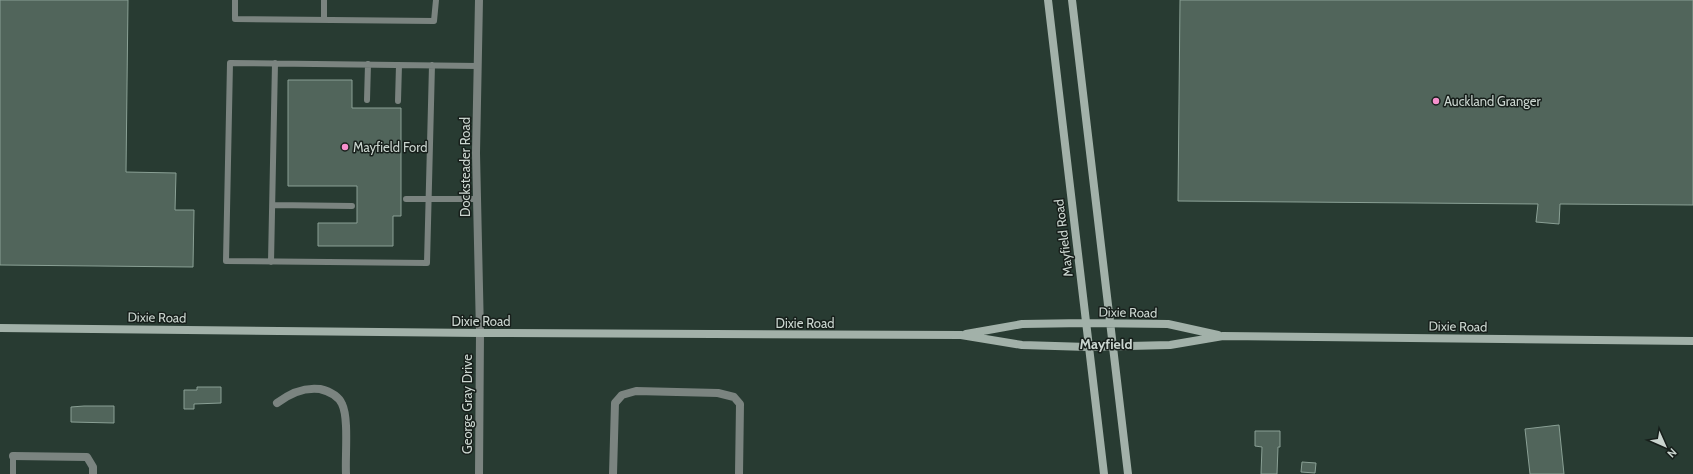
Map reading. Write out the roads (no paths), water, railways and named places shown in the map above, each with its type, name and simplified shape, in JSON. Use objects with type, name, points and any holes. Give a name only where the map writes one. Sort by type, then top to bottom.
[{"type":"main road","name":"Mayfield Road","points":[[1048,0],[1104,474]]},
{"type":"main road","points":[[1072,0],[1128,474]]},
{"type":"main road","name":"Dixie Road","points":[[961,335],[1022,324],[1085,323],[1168,324],[1223,336]]},
{"type":"main road","name":"Dixie Road","points":[[0,328],[480,333],[961,335],[1022,345],[1088,346],[1170,345],[1223,336],[1693,341]]},
{"type":"street","name":"Docksteader Road","points":[[479,0],[476,153],[480,333]]},
{"type":"street","name":"George Gray Drive","points":[[479,474],[480,333]]},
{"type":"street","points":[[277,403],[293,392],[313,388],[328,391],[342,402],[345,413],[346,474]]},
{"type":"street","points":[[613,474],[615,403],[622,395],[636,391],[718,393],[734,397],[740,404],[739,474]]},
{"type":"street","points":[[13,456],[87,458],[94,467],[93,474]]},
{"type":"lane","points":[[235,0],[235,19],[434,21],[436,0]]},
{"type":"lane","points":[[324,0],[324,20]]},
{"type":"lane","points":[[432,65],[427,263],[226,261],[230,63],[368,64],[399,65],[432,65],[478,66]]},
{"type":"lane","points":[[272,262],[276,63]]},
{"type":"lane","points":[[367,100],[368,64]]},
{"type":"lane","points":[[398,101],[399,65]]},
{"type":"lane","points":[[406,199],[477,199]]},
{"type":"lane","points":[[273,205],[352,206]]},
{"type":"lane","points":[[13,456],[13,474]]},
{"type":"place","name":"Auckland Granger","points":[[1436,101]]},
{"type":"place","name":"Mayfield Ford","points":[[345,147]]},
{"type":"district","name":"Mayfield","points":[[1106,344]]}]
